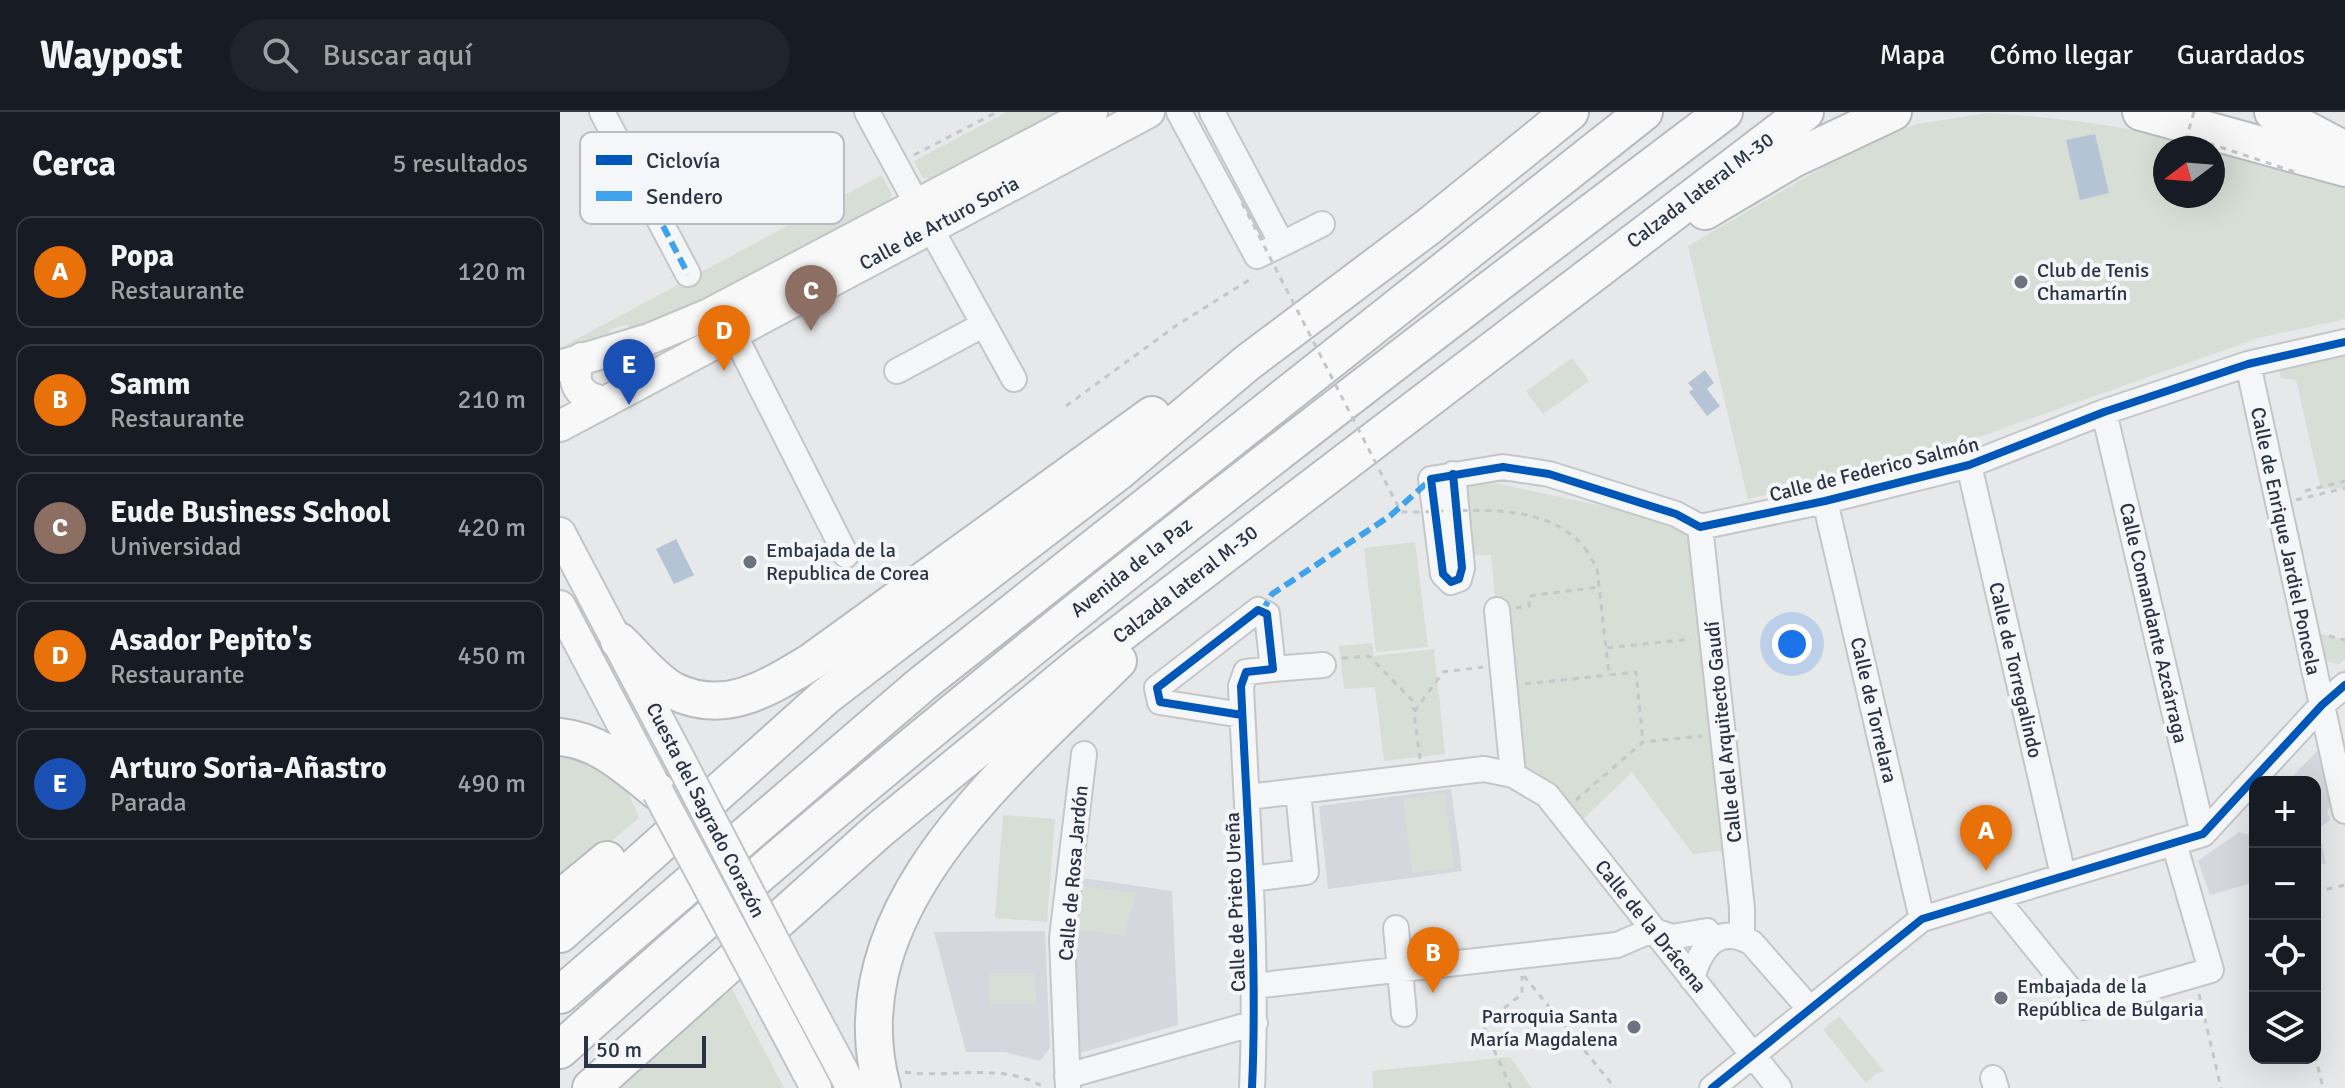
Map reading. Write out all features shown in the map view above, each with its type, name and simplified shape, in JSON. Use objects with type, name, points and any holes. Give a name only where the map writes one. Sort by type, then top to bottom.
[{"type":"highway","points":[[560,934],[825,697],[1118,472],[1247,363],[1428,227],[1570,112]]},
{"type":"highway","name":"Avenida de la Paz","points":[[560,995],[922,684],[1644,112]]},
{"type":"highway","name":"Avenida de la Paz","points":[[560,1050],[715,909],[1109,583],[1354,391],[1724,112]]},
{"type":"highway","name":"Calzada lateral M-30","points":[[591,1088],[879,830],[1082,663],[1805,112]]},
{"type":"highway","points":[[2141,112],[2345,168]]},
{"type":"highway","points":[[2273,112],[2345,150]]},
{"type":"highway","points":[[1553,302],[1610,275],[1717,203],[1793,159],[1894,114]]},
{"type":"highway","points":[[619,641],[672,690],[712,702],[736,700],[763,691],[811,662],[1214,371],[1247,363]]},
{"type":"highway","points":[[892,1080],[873,1036],[875,1004],[888,944],[920,881],[990,788],[1237,543]]},
{"type":"highway","points":[[560,899],[770,727],[825,697]]},
{"type":"highway","points":[[560,737],[583,739],[603,750],[658,792]]},
{"type":"highway","points":[[560,953],[693,814]]},
{"type":"main road","name":"Calle de Arturo Soria","points":[[560,426],[733,332],[1092,112]]},
{"type":"main road","name":"Calle de Arturo Soria","points":[[571,362],[683,327],[1149,112]]},
{"type":"main road","points":[[571,362],[576,368],[575,381],[580,391],[588,399],[606,402]]},
{"type":"main road","name":"Cuesta del Sagrado Corazón","points":[[560,533],[852,1088]]},
{"type":"main road","name":"Cuesta del Sagrado Corazón","points":[[560,606],[816,1088]]},
{"type":"street","points":[[602,112],[613,132]]},
{"type":"street","points":[[867,112],[1014,379]]},
{"type":"street","points":[[1179,112],[1257,256],[1322,224]]},
{"type":"street","points":[[1212,112],[1282,244]]},
{"type":"street","points":[[662,224],[688,274]]},
{"type":"street","points":[[897,371],[983,325]]},
{"type":"street","points":[[733,332],[846,555]]},
{"type":"street","name":"Calle de Federico Salmón","points":[[1700,527],[1825,501],[1969,465],[2104,412],[2248,364],[2345,342]]},
{"type":"street","name":"Calle de Enrique Jardiel Poncela","points":[[2248,364],[2345,811]]},
{"type":"street","name":"Calle Comandante Azcárraga","points":[[2104,412],[2203,834]]},
{"type":"street","name":"Calle de Torregalindo","points":[[1969,465],[2063,875]]},
{"type":"street","points":[[1442,476],[1503,467],[1549,474],[1676,514],[1700,527]]},
{"type":"street","name":"Calle de Torrelara","points":[[1825,501],[1922,919]]},
{"type":"street","name":"Calle del Arquitecto Gaudí","points":[[1700,527],[1742,908],[1742,937]]},
{"type":"street","points":[[1242,715],[1160,702],[1157,688],[1258,610],[1267,614],[1273,669]]},
{"type":"street","points":[[1497,610],[1513,775]]},
{"type":"street","name":"Calle de Prieto Ureña","points":[[1252,1088],[1254,986],[1241,686],[1246,672],[1323,665]]},
{"type":"street","points":[[1712,1088],[1922,919],[2203,834],[2322,705],[2345,685]]},
{"type":"street","name":"Calle de Rosa Jardón","points":[[1062,1082],[1062,938],[1084,754]]},
{"type":"street","name":"Calle de la Drácena","points":[[1248,797],[1484,769],[1513,775],[1547,795],[1779,1088]]},
{"type":"street","points":[[1251,879],[1306,872],[1298,791]]},
{"type":"street","points":[[1995,897],[2084,1007],[2211,970],[2174,843]]},
{"type":"street","points":[[1396,928],[1404,1014]]},
{"type":"street","points":[[1254,986],[1617,945],[1652,930],[1672,937],[1707,931],[1714,940]]},
{"type":"street","points":[[1692,979],[1700,952],[1714,940],[1742,937],[1752,943],[1809,1008]]},
{"type":"street","points":[[1062,1082],[1255,1023]]},
{"type":"path","points":[[896,165],[997,112]]},
{"type":"path","points":[[2194,112],[2187,136],[2295,172]]},
{"type":"path","points":[[1242,203],[1401,512],[1526,514],[1570,530],[1597,568],[1609,675]]},
{"type":"path","points":[[1066,406],[1177,325],[1256,275],[1260,269],[1257,256]]},
{"type":"path","points":[[2305,491],[2345,481]]},
{"type":"path","points":[[2289,502],[2345,488]]},
{"type":"path","points":[[1497,610],[1529,606],[1529,596],[1599,587]]},
{"type":"path","points":[[2317,633],[2345,640]]},
{"type":"path","points":[[1607,648],[1712,637]]},
{"type":"path","points":[[1323,665],[1341,658],[1369,656],[1412,700],[1422,776]]},
{"type":"path","points":[[1414,712],[1443,672],[1503,675],[1636,672],[1643,742]]},
{"type":"path","points":[[1561,813],[1643,742],[1723,735]]},
{"type":"path","points":[[2321,891],[2345,885]]},
{"type":"path","points":[[1511,1088],[1483,1025],[1522,994],[1522,972],[1615,1088]]},
{"type":"path","points":[[2194,975],[2221,1088]]},
{"type":"path","points":[[2317,1064],[2323,1088]]},
{"type":"path","points":[[892,1080],[1001,1072],[1032,1080],[1062,1082]]},
{"type":"shaded area","points":[[1007,112],[1058,112],[934,179],[923,178],[914,161]]},
{"type":"shaded area","name":"Club de Tenis Chamartín","points":[[1988,113],[2100,124],[2164,136],[2153,136],[2153,208],[2225,208],[2225,153],[2314,181],[2345,180],[2345,319],[2258,338],[1917,459],[1748,499],[1688,246],[1866,142],[1917,124]]},
{"type":"shaded area","points":[[882,175],[892,195],[888,202],[673,316],[630,330],[627,324],[609,330],[610,336],[560,352],[560,348],[791,224],[844,224],[844,195]]},
{"type":"shaded area","points":[[2345,348],[2345,488],[2321,489],[2296,380],[2281,378],[2277,357]]},
{"type":"shaded area","points":[[1572,358],[1589,381],[1543,414],[1526,391]]},
{"type":"shaded area","points":[[1453,474],[1700,527],[1736,849],[1693,854],[1632,772],[1573,829],[1513,775],[1491,555],[1461,556]]},
{"type":"shaded area","points":[[1415,542],[1428,647],[1376,652],[1364,548]]},
{"type":"shaded area","points":[[2317,633],[2345,640],[2345,659],[2339,664],[2324,661]]},
{"type":"shaded area","points":[[1372,643],[1374,656],[1434,649],[1445,754],[1384,761],[1375,687],[1344,689],[1339,646]]},
{"type":"shaded area","points":[[2320,748],[2332,803],[2327,811],[2330,820],[2321,827],[2321,776],[2293,776]]},
{"type":"shaded area","points":[[575,751],[625,785],[639,818],[560,884],[560,752]]},
{"type":"shaded area","points":[[1451,789],[1462,871],[1328,889],[1319,806]]},
{"type":"shaded area","points":[[1445,793],[1454,868],[1412,873],[1403,799]]},
{"type":"shaded area","points":[[1003,815],[1055,819],[1047,922],[995,918]]},
{"type":"shaded area","points":[[2239,832],[2249,835],[2249,884],[2210,895],[2198,861]]},
{"type":"shaded area","points":[[2321,842],[2326,863],[2321,864]]},
{"type":"shaded area","points":[[1082,878],[1172,891],[1178,1025],[1077,1054],[1072,993]]},
{"type":"shaded area","points":[[1081,886],[1136,893],[1124,936],[1075,929]]},
{"type":"shaded area","points":[[1045,931],[1050,1048],[1040,1061],[1004,1052],[966,1052],[934,932]]},
{"type":"shaded area","points":[[989,973],[1035,973],[1036,1004],[989,1004]]},
{"type":"shaded area","points":[[732,989],[784,1088],[613,1088]]},
{"type":"shaded area","points":[[1839,1016],[1884,1071],[1875,1074],[1866,1083],[1823,1029]]},
{"type":"shaded area","points":[[1510,1057],[1532,1088],[1373,1088],[1372,1071]]},
{"type":"water","points":[[2095,134],[2109,193],[2080,200],[2066,140]]},
{"type":"water","points":[[1705,370],[1714,383],[1707,389],[1720,406],[1707,416],[1689,392],[1693,389],[1688,383]]},
{"type":"water","points":[[676,539],[694,575],[674,584],[656,549]]},
{"type":"marked path","points":[[663,226],[688,274]]},
{"type":"marked path","points":[[1262,612],[1272,594],[1390,516],[1431,479]]},
{"type":"cycle path","points":[[1453,474],[1462,568],[1459,579],[1451,582],[1443,574],[1431,479],[1503,467],[1549,474],[1676,514],[1700,527],[1825,501],[1969,465],[2104,412],[2248,364],[2345,342]]},
{"type":"cycle path","points":[[1242,715],[1160,702],[1157,688],[1258,610],[1267,614],[1273,669],[1246,672],[1241,686],[1253,937],[1252,1088]]},
{"type":"cycle path","points":[[1712,1088],[1922,919],[2203,834],[2322,705],[2345,685]]},
{"type":"place","name":"Club de Tenis Chamartín","points":[[2021,282]]},
{"type":"place","name":"Eude Business School","points":[[811,331]]},
{"type":"place","name":"Asador Pepito's","points":[[724,371]]},
{"type":"place","name":"Arturo Soria-Añastro","points":[[629,405]]},
{"type":"place","name":"Embajada de la Republica de Corea","points":[[750,562]]},
{"type":"place","name":"Popa","points":[[1986,871]]},
{"type":"place","name":"Samm","points":[[1433,993]]},
{"type":"place","name":"Embajada de la República de Bulgaria","points":[[2001,998]]},
{"type":"place","name":"Parroquia Santa María Magdalena","points":[[1634,1027]]}]
